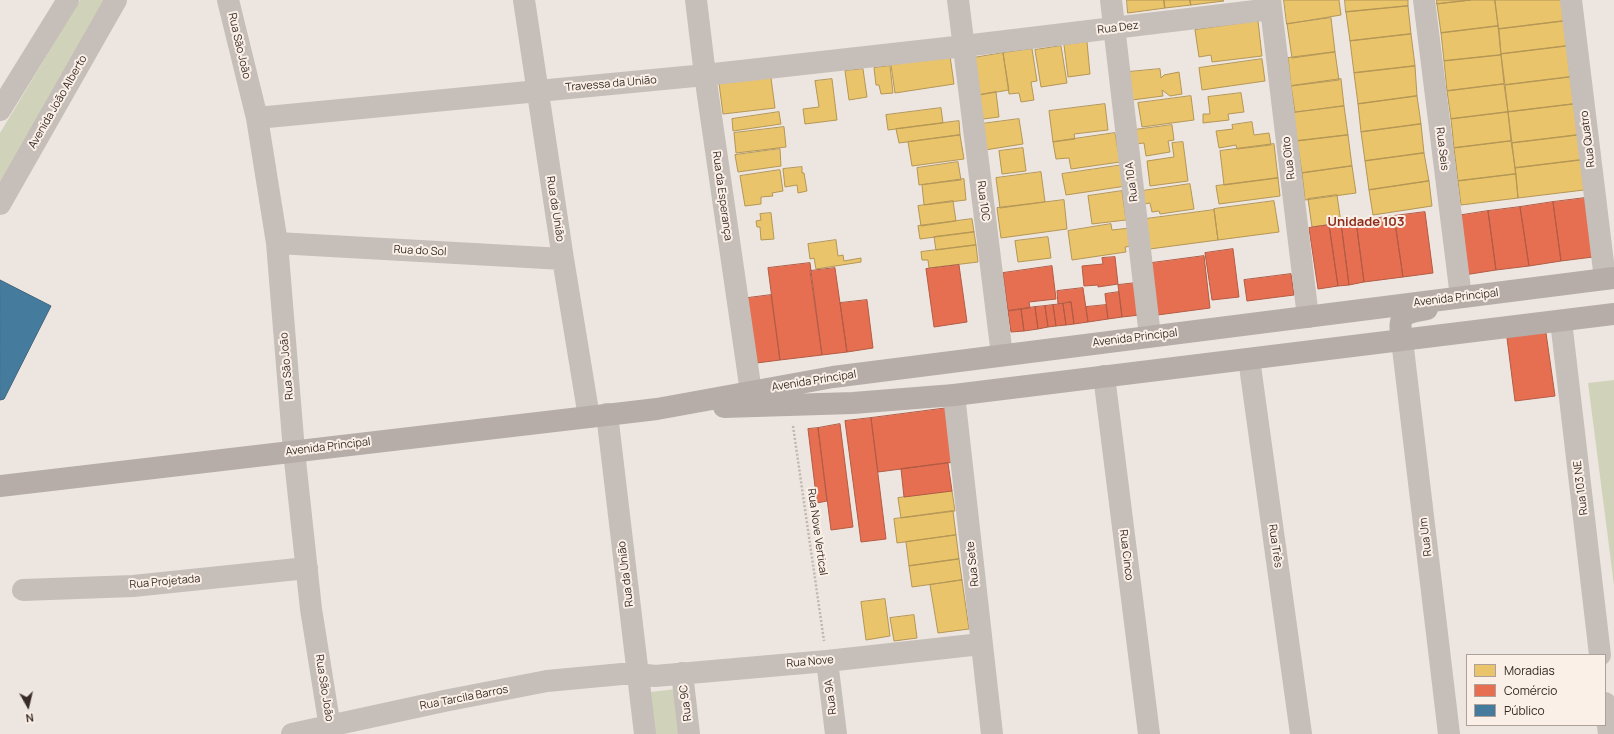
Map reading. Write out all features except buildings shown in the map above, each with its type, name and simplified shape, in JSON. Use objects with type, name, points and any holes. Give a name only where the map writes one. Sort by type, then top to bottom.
[{"type":"main road","name":"Avenida Principal","points":[[0,486],[657,409],[833,377],[1609,278]]},
{"type":"main road","points":[[1402,340],[1400,328],[1401,320],[1403,316],[1409,312],[1468,304],[1494,293]]},
{"type":"main road","name":"Avenida Principal","points":[[657,409],[790,406],[853,403],[954,395],[1614,314]]},
{"type":"street","points":[[0,110],[68,0]]},
{"type":"street","name":"Avenida João Alberto","points":[[0,204],[116,0]]},
{"type":"street","name":"Rua São João","points":[[228,0],[257,118],[277,243],[294,451],[311,608],[330,730]]},
{"type":"street","name":"Rua da União","points":[[524,0],[563,259],[598,416],[638,674],[645,734]]},
{"type":"street","name":"Rua da Esperança","points":[[696,0],[705,75],[751,392]]},
{"type":"street","name":"Rua 10C","points":[[958,0],[1002,355]]},
{"type":"street","name":"Rua 10A","points":[[1111,0],[1150,336]]},
{"type":"street","name":"Rua Seis","points":[[1424,0],[1461,297]]},
{"type":"street","name":"Rua Quatro","points":[[1572,0],[1609,278]]},
{"type":"street","name":"Rua Dez","points":[[964,46],[1114,28],[1271,5]]},
{"type":"street","name":"Rua Oito","points":[[1271,5],[1308,317]]},
{"type":"street","name":"Travessa da União","points":[[257,118],[705,75],[964,46]]},
{"type":"street","name":"Rua do Sol","points":[[277,243],[563,259]]},
{"type":"street","name":"Rua 103 NE","points":[[1562,321],[1600,654]]},
{"type":"street","name":"Rua Um","points":[[1402,340],[1449,734]]},
{"type":"street","name":"Rua Três","points":[[1249,359],[1301,734]]},
{"type":"street","name":"Rua Cinco","points":[[1104,376],[1149,734]]},
{"type":"street","name":"Rua Sete","points":[[954,395],[992,734]]},
{"type":"street","name":"Rua Projetada","points":[[23,590],[133,586],[307,568]]},
{"type":"street","name":"Rua Nove","points":[[638,674],[655,676],[827,661],[981,644]]},
{"type":"street","name":"Rua 9A","points":[[827,661],[836,734]]},
{"type":"street","name":"Rua 9C","points":[[682,673],[689,734]]},
{"type":"street","name":"Rua Tarcila Barros","points":[[292,734],[330,730],[444,701],[548,681],[605,675],[638,674]]},
{"type":"street","points":[[1606,711],[1609,734]]},
{"type":"path","name":"Rua Nove Vertical","points":[[790,406],[827,661]]},
{"type":"green space","points":[[80,0],[106,0],[0,190],[0,133]]},
{"type":"green space","points":[[1614,380],[1614,585],[1588,383]]},
{"type":"green space","points":[[676,689],[681,734],[655,734],[650,692]]},
{"type":"district","name":"Unidade 103","points":[[1366,222]]}]
